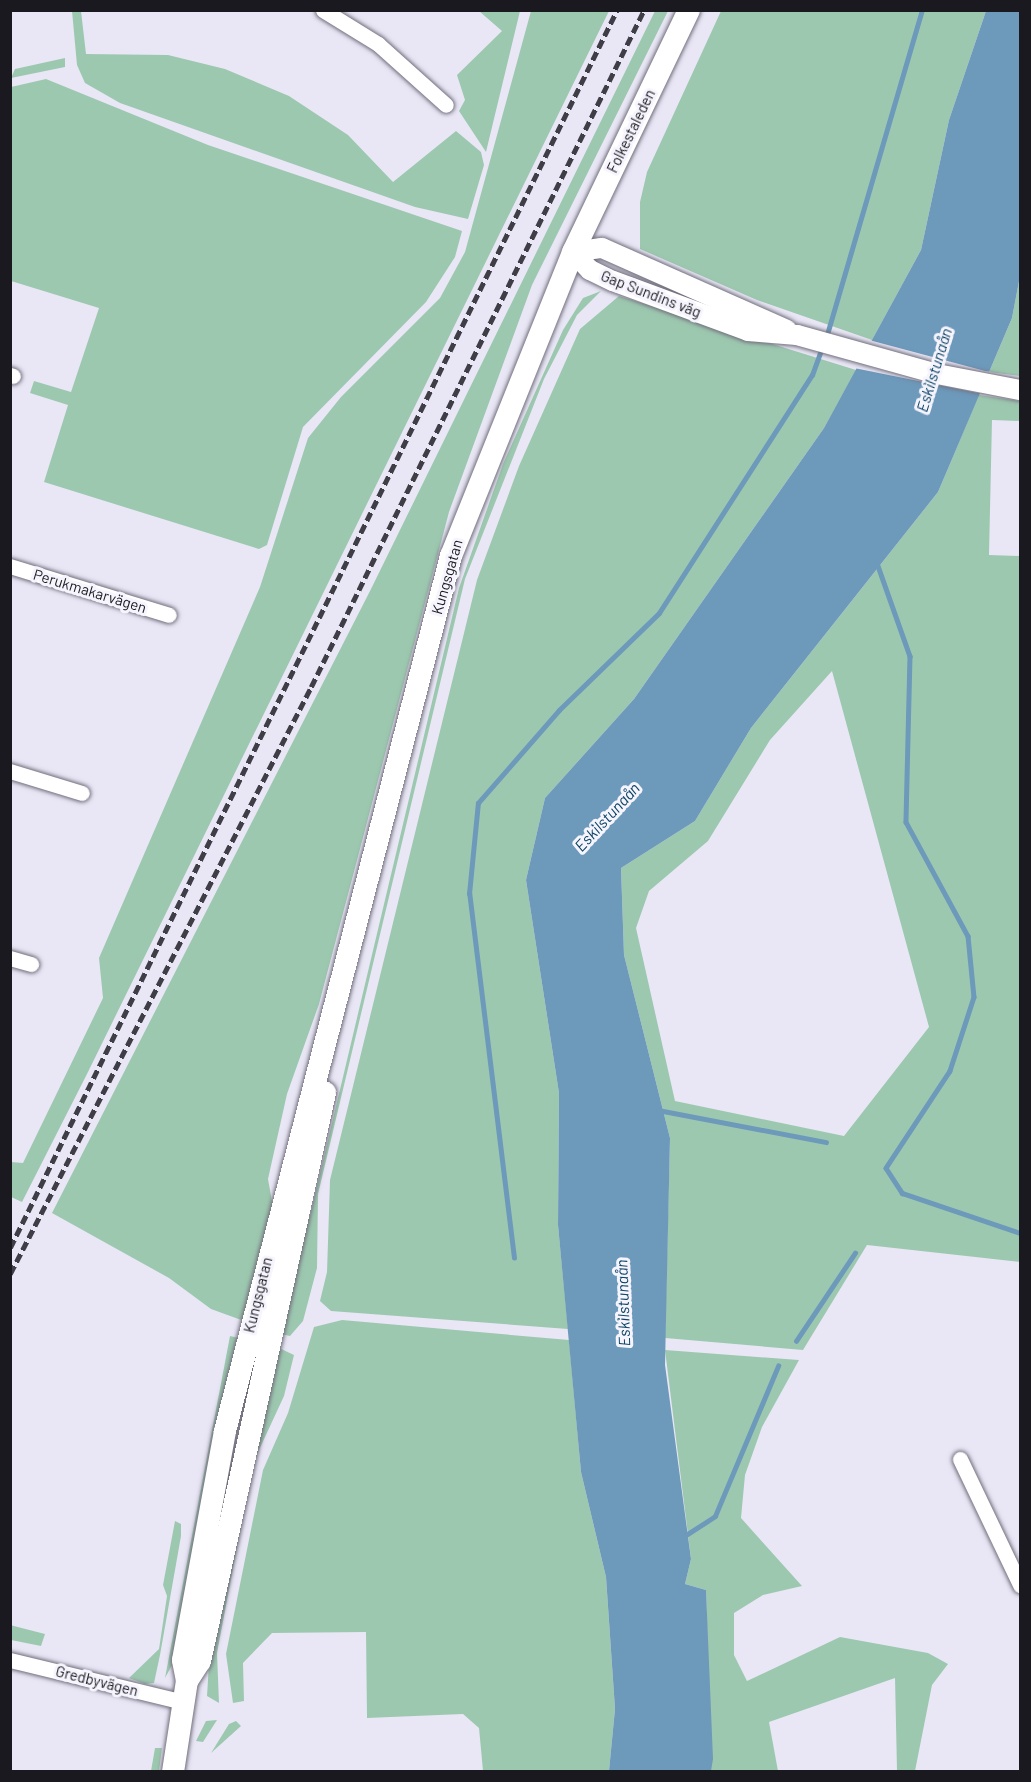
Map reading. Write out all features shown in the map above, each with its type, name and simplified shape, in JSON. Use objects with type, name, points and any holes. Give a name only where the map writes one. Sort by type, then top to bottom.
[{"type":"main road","name":"Folkestaleden","points":[[573,252],[688,10]]},
{"type":"main road","name":"Kungsgatan","points":[[173,1772],[185,1692],[200,1661],[362,916],[451,556],[573,252]]},
{"type":"street","points":[[323,10],[378,44],[446,105]]},
{"type":"street","name":"Gap Sundins väg","points":[[573,252],[602,248],[805,337]]},
{"type":"street","name":"Gap Sundins väg","points":[[573,252],[590,270],[613,281],[748,331],[805,337],[1016,390]]},
{"type":"street","name":"Perukmakarvägen","points":[[10,566],[169,615]]},
{"type":"street","points":[[10,771],[82,793]]},
{"type":"street","points":[[10,958],[31,964]]},
{"type":"street","points":[[960,1458],[1020,1585]]},
{"type":"street","name":"Gredbyvägen","points":[[10,1660],[185,1692]]},
{"type":"green space","points":[[72,11],[81,11],[86,54],[168,55],[225,69],[289,96],[348,135],[393,182],[456,131],[481,152],[484,165],[468,219],[415,207],[120,103],[85,83],[77,65]]},
{"type":"green space","points":[[479,11],[520,11],[486,152],[459,111],[465,100],[457,75],[502,31]]},
{"type":"green space","points":[[531,11],[609,11],[22,1202],[11,1197],[11,1162],[23,1163],[103,998],[99,958],[260,587],[308,438],[341,397],[440,298],[465,252]]},
{"type":"green space","points":[[655,11],[668,11],[532,285],[449,512],[319,1004],[287,1094],[268,1179],[273,1207],[244,1321],[211,1309],[169,1278],[52,1213],[370,591]]},
{"type":"green space","points":[[721,11],[986,11],[949,120],[921,250],[872,340],[757,300],[640,249],[640,202],[647,172]]},
{"type":"green space","points":[[65,58],[65,67],[11,78],[15,69]]},
{"type":"green space","points":[[46,79],[208,145],[462,231],[455,257],[426,302],[303,427],[267,545],[259,549],[44,482],[68,405],[30,393],[34,381],[71,392],[99,308],[11,281],[11,87]]},
{"type":"green space","points":[[1020,276],[1020,376],[989,372],[1012,318]]},
{"type":"green space","points":[[601,291],[577,315],[544,379],[465,579],[318,1194],[317,1268],[303,1321],[290,1336],[281,1334],[302,1228],[310,1216],[459,588],[503,464],[563,330],[583,298]]},
{"type":"green space","points":[[619,296],[856,370],[824,428],[634,699],[545,798],[526,880],[559,1093],[558,1225],[568,1329],[331,1311],[320,1301],[327,1272],[330,1180],[477,580],[519,466],[580,329]]},
{"type":"green space","points":[[979,395],[1020,401],[1020,421],[992,420],[989,555],[1020,556],[1020,1262],[867,1245],[803,1350],[665,1338],[670,1138],[624,955],[621,868],[695,821],[751,728],[938,492]],"holes":[[[832,671],[929,1027],[844,1136],[675,1101],[636,928],[649,891],[708,841],[770,740]]]},
{"type":"green space","points":[[342,1320],[569,1340],[581,1472],[606,1577],[615,1709],[609,1771],[483,1771],[479,1728],[463,1714],[367,1718],[366,1632],[272,1633],[243,1663],[244,1701],[233,1703],[226,1654],[263,1470],[288,1413],[314,1327]]},
{"type":"green space","points":[[230,1336],[239,1338],[177,1656],[165,1678]]},
{"type":"green space","points":[[275,1346],[294,1355],[284,1396],[253,1463],[217,1653],[219,1703],[207,1696],[209,1663]]},
{"type":"green space","points":[[665,1350],[799,1360],[762,1427],[745,1475],[741,1518],[802,1586],[763,1595],[734,1613],[734,1655],[747,1681],[840,1637],[928,1653],[948,1664],[932,1685],[915,1771],[897,1771],[895,1678],[769,1722],[778,1771],[711,1771],[706,1590],[685,1584],[691,1559]]},
{"type":"green space","points":[[175,1521],[181,1524],[181,1536],[160,1655],[154,1683],[145,1684],[129,1678],[159,1649],[167,1596],[163,1585]]},
{"type":"green space","points":[[10,1625],[45,1634],[41,1646],[11,1640]]},
{"type":"green space","points":[[217,1720],[203,1742],[196,1741],[206,1721]]},
{"type":"green space","points":[[236,1721],[241,1726],[211,1753],[229,1724]]},
{"type":"green space","points":[[155,1748],[162,1748],[159,1771],[151,1771]]},
{"type":"water","name":"Eskilstunaån","points":[[986,11],[1020,11],[1020,276],[1012,318],[938,492],[751,728],[695,821],[621,868],[624,955],[670,1138],[665,1365],[691,1559],[685,1584],[706,1590],[713,1759],[711,1771],[609,1771],[615,1709],[606,1577],[581,1472],[558,1225],[559,1093],[526,880],[545,798],[634,699],[824,428],[921,250],[949,120]]},
{"type":"pier","points":[[869,340],[992,372],[983,394],[854,368]]},
{"type":"waterway","points":[[826,338],[922,10]]},
{"type":"waterway","points":[[514,1258],[469,894],[478,803],[559,710],[659,613],[812,375],[822,348]]},
{"type":"waterway","points":[[877,563],[910,656],[906,822],[968,936],[974,997],[950,1071],[886,1168],[902,1193],[1020,1233]]},
{"type":"waterway","points":[[658,1110],[826,1142]]},
{"type":"waterway","points":[[796,1341],[855,1253]]},
{"type":"waterway","points":[[683,1537],[715,1516],[778,1366]]},
{"type":"railway","points":[[10,1248],[617,10]]},
{"type":"railway","points":[[10,1274],[311,687],[644,10]]}]
